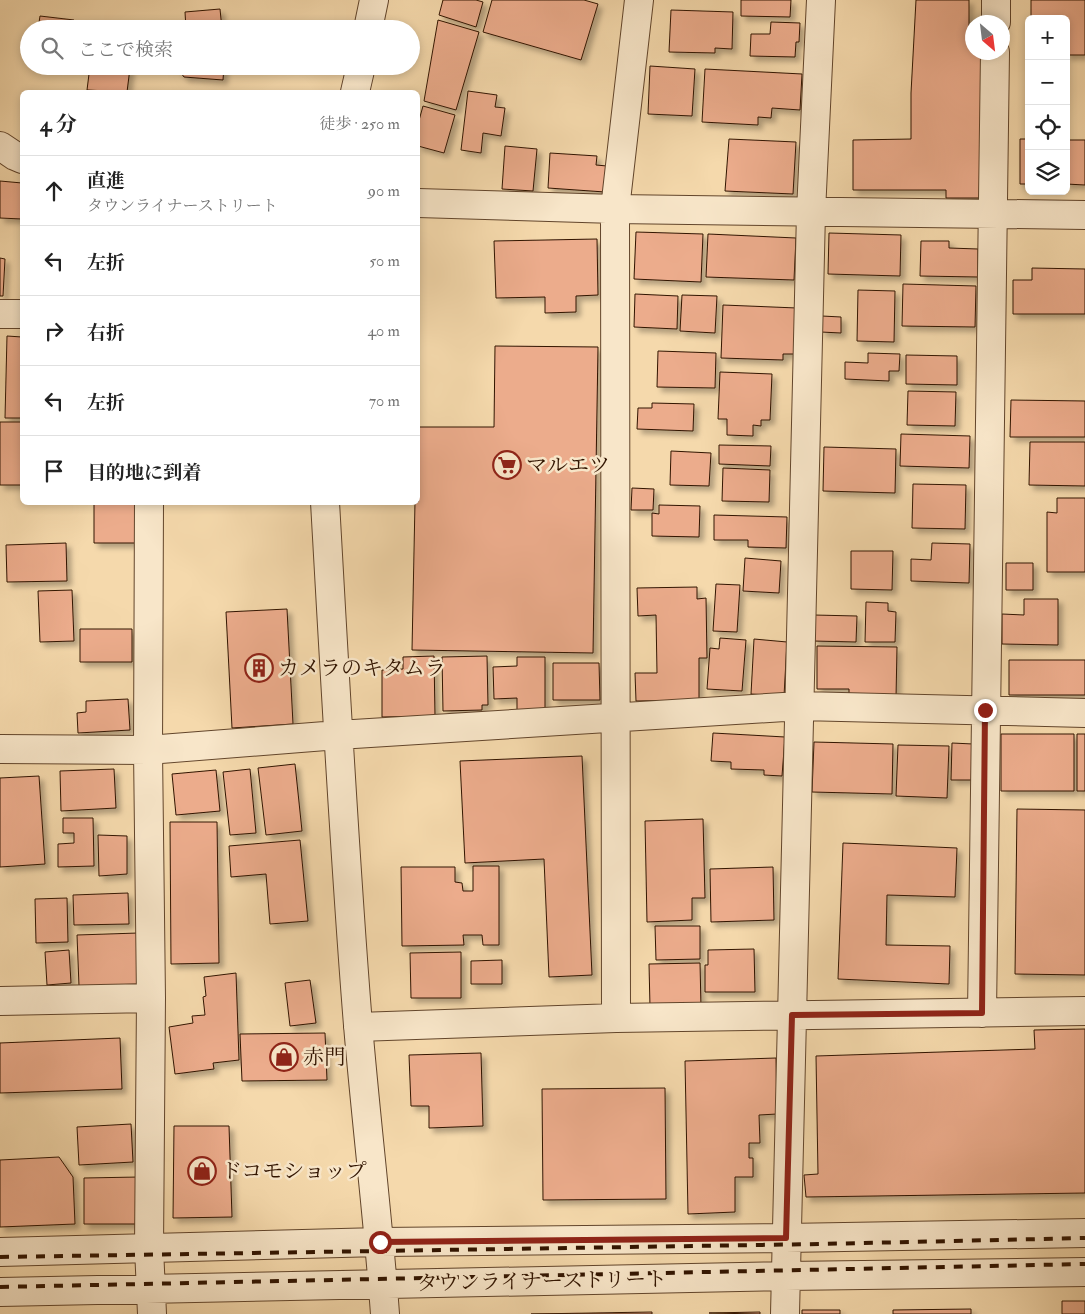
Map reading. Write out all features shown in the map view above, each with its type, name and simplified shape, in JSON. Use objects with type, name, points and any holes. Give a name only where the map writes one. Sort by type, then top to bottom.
[{"type":"street","points":[[370,20],[374,0]]},
{"type":"street","points":[[616,1018],[615,208],[639,0]]},
{"type":"street","points":[[785,1314],[811,212],[821,0]]},
{"type":"street","points":[[996,0],[996,15]]},
{"type":"street","points":[[982,1013],[995,60]]},
{"type":"street","points":[[355,90],[359,75]]},
{"type":"street","points":[[0,146],[20,158]]},
{"type":"street","points":[[0,161],[20,165]]},
{"type":"street","points":[[420,203],[811,212],[1085,215]]},
{"type":"street","points":[[0,314],[20,314]]},
{"type":"street","points":[[149,505],[149,1248],[151,1302]]},
{"type":"street","points":[[325,505],[338,736],[358,1027],[380,1242],[385,1314]]},
{"type":"street","points":[[0,750],[148,750],[800,706],[1085,713]]},
{"type":"street","points":[[0,1001],[150,998]]},
{"type":"street","points":[[358,1027],[616,1018],[1085,1012]]},
{"type":"street","name":"タウンライナーストリート","points":[[0,1252],[380,1242],[1085,1233]]},
{"type":"street","name":"タウンライナーストリート","points":[[0,1292],[151,1302],[383,1284],[1085,1272]]},
{"type":"building","points":[[443,0],[476,0],[483,2],[476,27],[439,15]]},
{"type":"building","points":[[492,0],[584,0],[598,4],[581,60],[483,32]]},
{"type":"building","points":[[741,0],[791,0],[790,17],[741,16]]},
{"type":"building","points":[[916,0],[969,0],[969,15],[965,15],[965,60],[985,60],[983,198],[946,198],[946,190],[853,190],[853,140],[911,139],[911,93]]},
{"type":"building","points":[[1031,0],[1085,0],[1085,55],[1070,55],[1070,15],[1031,15]]},
{"type":"building","points":[[220,9],[221,20],[185,20],[185,12]]},
{"type":"building","points":[[671,10],[733,12],[732,49],[715,48],[715,53],[669,52]]},
{"type":"building","points":[[40,16],[74,20],[39,20]]},
{"type":"building","points":[[438,20],[479,32],[456,110],[424,101]]},
{"type":"building","points":[[771,22],[800,23],[799,42],[796,42],[795,57],[750,56],[751,34],[770,34]]},
{"type":"building","points":[[650,66],[695,69],[692,116],[648,114]]},
{"type":"building","points":[[705,69],[802,74],[800,110],[772,108],[771,118],[758,117],[758,125],[702,122]]},
{"type":"building","points":[[89,75],[129,75],[127,90],[87,90]]},
{"type":"building","points":[[182,75],[223,75],[223,80],[184,77]]},
{"type":"building","points":[[468,91],[497,95],[495,107],[505,108],[501,136],[483,133],[481,153],[461,150]]},
{"type":"building","points":[[423,106],[455,115],[444,153],[420,147],[420,117]]},
{"type":"building","points":[[729,139],[796,142],[793,194],[725,191]]},
{"type":"building","points":[[1020,139],[1025,139],[1025,184],[1020,184]]},
{"type":"building","points":[[1070,140],[1085,140],[1085,185],[1070,184]]},
{"type":"building","points":[[505,146],[537,149],[533,191],[502,189]]},
{"type":"building","points":[[550,153],[597,156],[596,165],[607,166],[605,192],[548,188]]},
{"type":"building","points":[[0,181],[20,183],[20,219],[0,218]]},
{"type":"building","points":[[636,232],[703,234],[701,282],[634,279]]},
{"type":"building","points":[[829,233],[901,235],[900,276],[828,274]]},
{"type":"building","points":[[708,234],[796,238],[794,280],[706,277]]},
{"type":"building","points":[[597,239],[598,295],[576,296],[576,312],[545,313],[545,297],[496,298],[494,241]]},
{"type":"building","points":[[921,241],[949,241],[949,248],[978,249],[978,277],[920,276]]},
{"type":"building","points":[[0,258],[5,259],[3,296],[0,296]]},
{"type":"building","points":[[1032,268],[1085,269],[1085,314],[1013,314],[1013,280],[1032,280]]},
{"type":"building","points":[[903,284],[976,286],[975,327],[902,326]]},
{"type":"building","points":[[858,290],[895,291],[894,342],[857,341]]},
{"type":"building","points":[[635,294],[678,296],[677,329],[634,327]]},
{"type":"building","points":[[682,295],[717,296],[715,333],[680,331]]},
{"type":"building","points":[[723,305],[797,308],[796,354],[783,354],[783,360],[721,358]]},
{"type":"building","points":[[822,316],[841,317],[841,333],[821,332]]},
{"type":"building","points":[[7,336],[20,337],[20,418],[5,418]]},
{"type":"building","name":"マルエツ","points":[[495,346],[598,347],[593,653],[412,650],[415,505],[420,505],[420,427],[494,427]]},
{"type":"building","points":[[658,351],[716,353],[715,388],[657,387]]},
{"type":"building","points":[[868,353],[900,354],[899,371],[889,371],[889,381],[845,379],[845,362],[868,363]]},
{"type":"building","points":[[906,355],[957,356],[957,385],[906,384]]},
{"type":"building","points":[[720,372],[772,374],[770,420],[761,420],[761,426],[753,425],[753,436],[727,435],[727,419],[718,419]]},
{"type":"building","points":[[908,391],[956,392],[955,426],[907,425]]},
{"type":"building","points":[[1011,400],[1085,401],[1085,437],[1010,437]]},
{"type":"building","points":[[652,403],[694,404],[693,431],[637,429],[638,408],[652,408]]},
{"type":"building","points":[[0,422],[20,422],[20,485],[0,485]]},
{"type":"building","points":[[901,434],[970,436],[969,468],[900,466]]},
{"type":"building","points":[[1030,442],[1085,442],[1085,486],[1029,485]]},
{"type":"building","points":[[719,445],[771,446],[770,466],[719,464]]},
{"type":"building","points":[[824,447],[896,449],[895,493],[823,491]]},
{"type":"building","points":[[671,451],[711,453],[709,486],[670,485]]},
{"type":"building","points":[[723,468],[770,470],[769,502],[722,501]]},
{"type":"building","points":[[913,484],[966,485],[965,529],[912,528]]},
{"type":"building","points":[[632,488],[654,489],[653,510],[631,510]]},
{"type":"building","points":[[1057,498],[1085,498],[1085,572],[1047,572],[1047,512],[1057,513]]},
{"type":"building","points":[[94,505],[135,505],[135,543],[94,543]]},
{"type":"building","points":[[659,505],[700,506],[699,537],[652,536],[652,513],[659,514]]},
{"type":"building","points":[[714,515],[787,517],[786,548],[748,547],[748,540],[714,540]]},
{"type":"building","points":[[66,543],[67,581],[7,582],[6,545]]},
{"type":"building","points":[[932,543],[970,544],[969,583],[911,581],[911,559],[931,560]]},
{"type":"building","points":[[851,551],[893,551],[892,590],[851,589]]},
{"type":"building","points":[[745,558],[781,561],[779,593],[743,591]]},
{"type":"building","points":[[1006,563],[1033,563],[1033,590],[1006,590]]},
{"type":"building","points":[[716,584],[740,585],[737,632],[713,631]]},
{"type":"building","points":[[697,587],[697,599],[706,598],[707,658],[699,658],[699,700],[636,701],[635,673],[657,673],[656,615],[638,616],[637,588]]},
{"type":"building","points":[[72,590],[74,641],[40,642],[38,591]]},
{"type":"building","points":[[1024,599],[1058,599],[1058,645],[1002,644],[1002,614],[1024,615]]},
{"type":"building","points":[[866,602],[888,603],[888,611],[896,612],[895,642],[865,642]]},
{"type":"building","name":"カメラのキタムラ","points":[[287,609],[293,724],[232,728],[226,612]]},
{"type":"building","points":[[814,615],[857,616],[856,642],[813,641]]},
{"type":"building","points":[[80,629],[132,629],[132,662],[80,662]]},
{"type":"building","points":[[720,638],[746,640],[742,691],[707,689],[710,648],[719,649]]},
{"type":"building","points":[[754,639],[787,642],[784,696],[751,694]]},
{"type":"building","points":[[817,646],[897,647],[896,698],[849,697],[849,689],[817,689]]},
{"type":"building","points":[[434,656],[435,716],[382,717],[382,670],[403,669],[403,657]]},
{"type":"building","points":[[487,656],[488,705],[482,705],[482,710],[443,711],[442,657]]},
{"type":"building","points":[[517,657],[545,657],[545,710],[517,711],[517,698],[494,699],[493,667],[517,666]]},
{"type":"building","points":[[1009,660],[1085,660],[1085,695],[1009,695]]},
{"type":"building","points":[[553,663],[599,663],[600,700],[553,700]]},
{"type":"building","points":[[128,699],[130,730],[78,733],[77,713],[86,712],[86,701]]},
{"type":"building","points":[[713,733],[785,737],[782,776],[764,775],[764,770],[731,769],[731,762],[711,761]]},
{"type":"building","points":[[1001,734],[1074,734],[1074,791],[1001,791]]},
{"type":"building","points":[[1077,734],[1085,734],[1085,791],[1077,791]]},
{"type":"building","points":[[814,742],[893,744],[892,794],[812,792]]},
{"type":"building","points":[[952,743],[973,744],[972,780],[951,780]]},
{"type":"building","points":[[898,745],[949,746],[947,798],[896,796]]},
{"type":"building","points":[[582,756],[592,975],[549,977],[544,859],[465,863],[460,761]]},
{"type":"building","points":[[295,764],[302,831],[266,835],[258,768]]},
{"type":"building","points":[[114,769],[116,808],[61,811],[60,771]]},
{"type":"building","points":[[250,769],[256,833],[230,835],[223,772]]},
{"type":"building","points":[[216,770],[220,811],[176,815],[172,774]]},
{"type":"building","points":[[39,776],[45,864],[0,867],[0,778]]},
{"type":"building","points":[[1017,809],[1085,810],[1085,975],[1015,974]]},
{"type":"building","points":[[63,818],[93,818],[94,866],[58,867],[58,844],[74,843],[74,833],[63,833]]},
{"type":"building","points":[[703,819],[705,898],[692,898],[692,920],[647,922],[645,821]]},
{"type":"building","points":[[170,822],[217,822],[219,963],[171,964]]},
{"type":"building","points":[[98,835],[127,836],[127,874],[99,876]]},
{"type":"building","points":[[300,840],[308,921],[270,924],[266,874],[231,877],[229,846]]},
{"type":"building","points":[[843,843],[957,848],[955,897],[887,895],[886,945],[950,946],[949,984],[838,979]]},
{"type":"building","points":[[473,866],[499,866],[499,945],[483,945],[482,935],[463,935],[464,945],[402,946],[401,867],[455,867],[455,882],[462,883],[463,891],[473,891]]},
{"type":"building","points":[[773,867],[774,920],[711,922],[710,869]]},
{"type":"building","points":[[128,893],[129,924],[74,925],[73,895]]},
{"type":"building","points":[[67,898],[68,942],[36,943],[35,899]]},
{"type":"building","points":[[655,926],[700,926],[700,959],[656,960]]},
{"type":"building","points":[[138,933],[140,984],[79,986],[77,935]]},
{"type":"building","points":[[754,949],[755,992],[705,992],[705,965],[708,965],[708,950]]},
{"type":"building","points":[[69,950],[71,983],[47,985],[45,952]]},
{"type":"building","points":[[461,952],[461,998],[411,998],[410,953]]},
{"type":"building","points":[[502,960],[502,984],[471,984],[471,961]]},
{"type":"building","points":[[700,963],[701,1007],[650,1007],[649,964]]},
{"type":"building","points":[[236,973],[239,1060],[213,1063],[214,1069],[175,1074],[169,1027],[193,1023],[192,1016],[205,1015],[203,997],[206,996],[204,977]]},
{"type":"building","points":[[310,980],[316,1023],[290,1026],[285,983]]},
{"type":"building","points":[[1085,1029],[1085,1193],[806,1197],[804,1175],[818,1174],[816,1056],[1035,1049],[1034,1030]]},
{"type":"building","name":"赤門","points":[[325,1033],[327,1080],[242,1081],[240,1034]]},
{"type":"building","points":[[120,1038],[122,1089],[0,1093],[0,1043]]},
{"type":"building","points":[[481,1053],[483,1126],[429,1128],[429,1106],[411,1106],[409,1055]]},
{"type":"building","points":[[776,1058],[777,1114],[759,1115],[760,1143],[749,1143],[749,1158],[753,1158],[753,1177],[735,1177],[735,1212],[688,1214],[685,1061]]},
{"type":"building","points":[[665,1088],[666,1199],[543,1200],[542,1089]]},
{"type":"building","points":[[131,1124],[133,1162],[79,1165],[77,1127]]},
{"type":"building","name":"ドコモショップ","points":[[174,1126],[229,1126],[232,1217],[173,1218]]},
{"type":"building","points":[[59,1157],[73,1177],[75,1224],[0,1227],[0,1160]]},
{"type":"building","points":[[139,1177],[139,1224],[84,1224],[84,1178]]},
{"type":"building","points":[[1062,1301],[1085,1301],[1085,1314],[1062,1314]]},
{"type":"building","points":[[971,1309],[971,1314],[893,1314],[893,1310]]},
{"type":"building","points":[[802,1310],[840,1310],[840,1314],[802,1314]]},
{"type":"building","points":[[652,1312],[652,1314],[531,1314]]},
{"type":"building","points":[[760,1312],[760,1314],[709,1313]]},
{"type":"railway","points":[[0,1257],[1085,1238]]},
{"type":"railway","points":[[0,1287],[1085,1264]]},
{"type":"place","name":"マルエツ","points":[[507,465]]},
{"type":"place","name":"カメラのキタムラ","points":[[259,668]]},
{"type":"place","name":"赤門","points":[[284,1057]]},
{"type":"place","name":"ドコモショップ","points":[[202,1171]]},
{"type":"route","points":[[380,1242],[786,1238],[792,1015],[982,1013],[985,710]]}]
